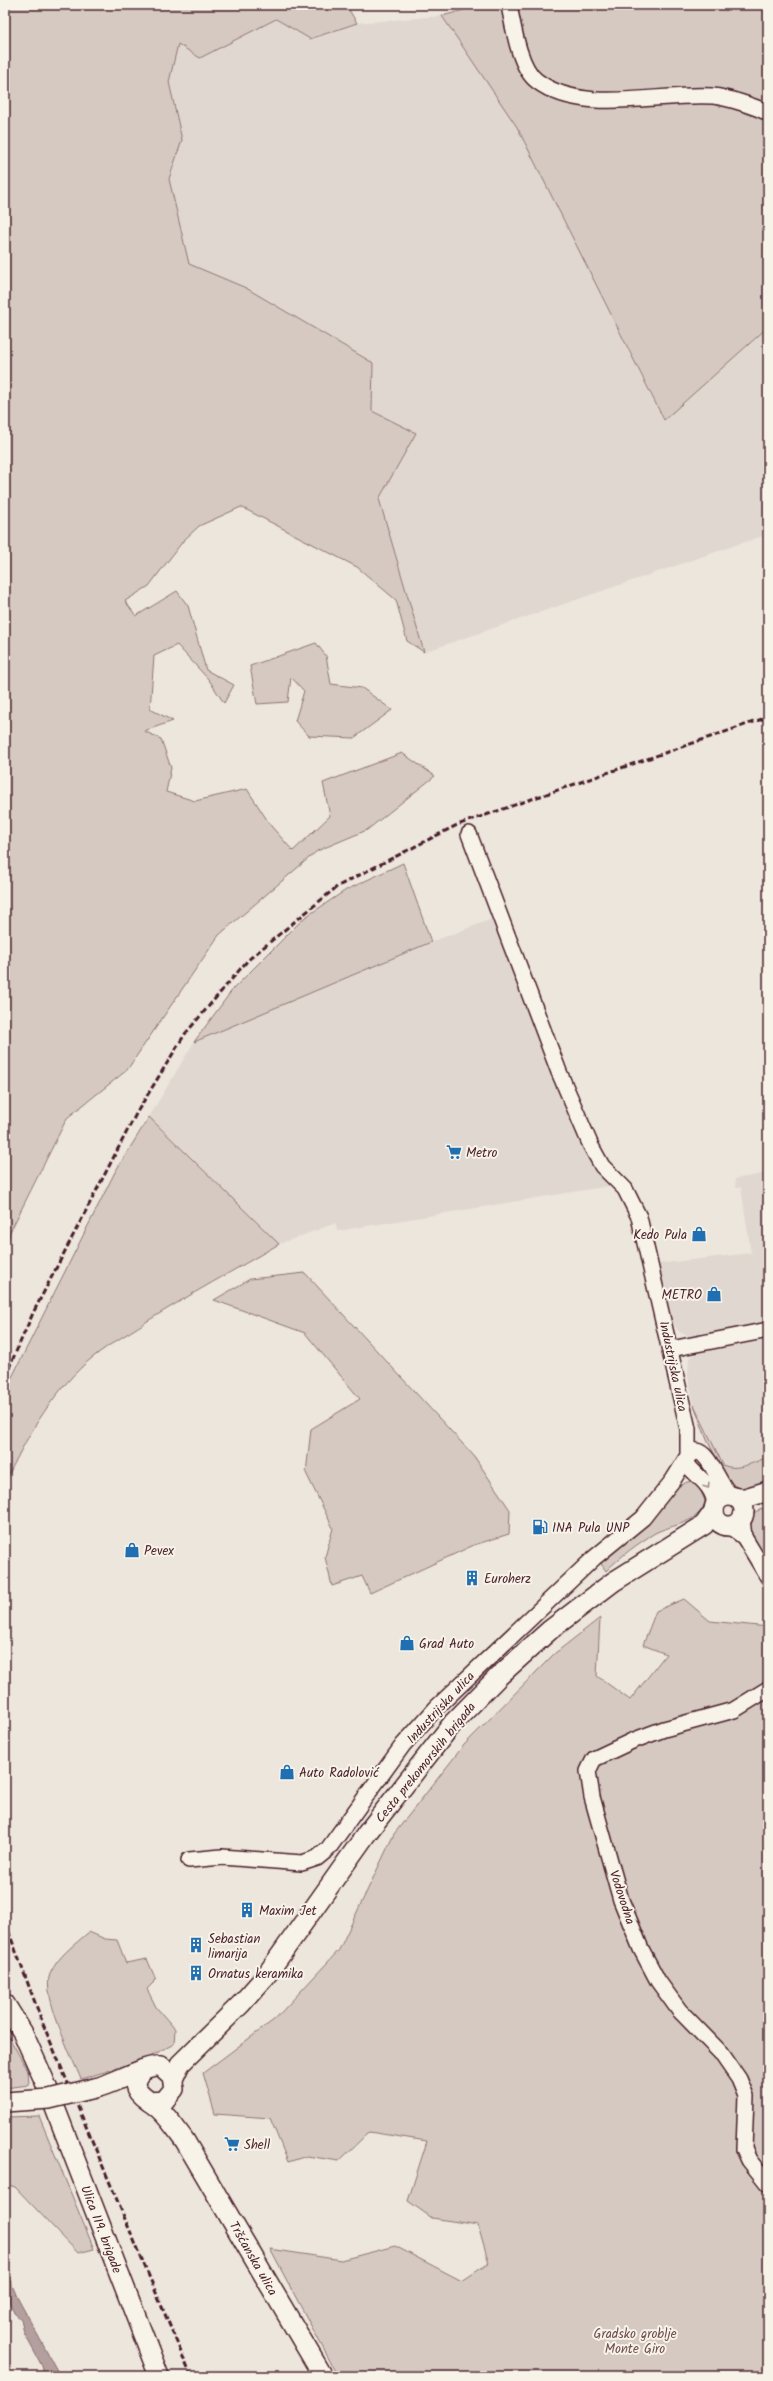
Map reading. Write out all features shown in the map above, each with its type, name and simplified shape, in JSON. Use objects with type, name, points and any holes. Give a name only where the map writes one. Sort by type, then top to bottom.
[{"type":"main road","points":[[735,1497],[745,1498],[768,1491]]},
{"type":"main road","name":"Cesta prekomorskih brigada","points":[[173,2086],[180,2064],[241,2004],[265,1977],[367,1833],[453,1723],[499,1676],[550,1630],[613,1582],[753,1506],[768,1496]]},
{"type":"main road","points":[[727,1520],[744,1505],[735,1497]]},
{"type":"main road","name":"Ulica 119. brigade","points":[[5,2004],[23,2033],[45,2082],[159,2376]]},
{"type":"main road","name":"Cesta prekomorskih brigada","points":[[97,2087],[173,2056],[211,2032]]},
{"type":"main road","points":[[149,2067],[167,2070],[173,2086],[173,2105],[185,2141],[165,2115],[144,2098],[136,2083],[138,2075],[149,2067]]},
{"type":"main road","points":[[5,2102],[50,2098],[97,2087],[164,2101],[173,2086]]},
{"type":"main road","name":"Tršćanska ulica","points":[[185,2141],[323,2376]]},
{"type":"street","points":[[509,5],[518,52],[536,80],[570,96],[627,101],[714,96],[768,112]]},
{"type":"street","name":"Industrijska ulica","points":[[188,1860],[222,1857],[302,1863],[317,1858],[328,1849],[403,1745],[437,1707],[594,1558],[643,1518],[689,1462],[688,1429],[671,1349],[639,1217],[625,1188],[602,1166],[596,1156],[556,1064],[469,834]]},
{"type":"street","points":[[671,1349],[768,1330]]},
{"type":"street","name":"Industrijska ulica","points":[[688,1429],[721,1485],[735,1497]]},
{"type":"street","points":[[704,1454],[696,1451],[689,1462],[706,1483],[727,1520],[768,1577]]},
{"type":"street","name":"Vodovodna","points":[[768,1689],[734,1710],[664,1730],[632,1741],[594,1759],[588,1771],[592,1797],[622,1900],[641,1949],[658,1982],[679,2010],[721,2053],[739,2079],[746,2096],[744,2149],[749,2160],[768,2184]]},
{"type":"shaded area","points":[[442,16],[517,127],[663,420],[768,327],[768,534],[424,652],[379,499],[415,433],[372,411],[373,363],[246,288],[189,264],[169,179],[182,140],[169,82],[178,44],[200,58],[276,19],[310,39],[357,23]]},
{"type":"shaded area","points":[[495,918],[560,1093],[593,1165],[609,1186],[337,1231],[336,1223],[279,1244],[149,1117],[194,1042],[431,942]]},
{"type":"shaded area","points":[[768,1173],[768,1323],[692,1337],[679,1332],[673,1323],[657,1264],[751,1253],[741,1187],[736,1188],[735,1179]]},
{"type":"shaded area","points":[[768,1339],[768,1457],[740,1467],[729,1468],[723,1465],[694,1405],[688,1376],[689,1358],[697,1353]]},
{"type":"shaded area","points":[[5,2268],[17,2297],[60,2376],[44,2376],[42,2366],[24,2333],[21,2319],[14,2313],[5,2291]]},
{"type":"green space","points":[[5,5],[346,5],[357,23],[310,39],[276,19],[200,58],[178,44],[169,82],[182,140],[169,179],[189,264],[246,288],[373,363],[372,411],[416,433],[379,499],[424,652],[407,641],[396,600],[357,567],[241,507],[199,526],[183,541],[149,586],[125,601],[136,616],[177,591],[188,606],[206,670],[234,685],[224,703],[209,680],[177,645],[154,656],[150,709],[173,721],[144,731],[161,739],[171,768],[166,792],[195,801],[247,789],[271,826],[293,851],[330,816],[323,783],[402,753],[435,776],[367,830],[317,851],[219,935],[127,1070],[67,1118],[10,1232],[5,1258]]},
{"type":"green space","points":[[482,5],[768,5],[768,327],[664,420],[517,127],[442,16]]},
{"type":"green space","points":[[316,643],[326,656],[331,684],[362,688],[392,710],[354,738],[309,736],[295,721],[304,691],[291,677],[288,702],[257,704],[250,666]]},
{"type":"green space","points":[[403,863],[431,942],[194,1042],[233,989],[304,918],[346,890]]},
{"type":"green space","points":[[149,1117],[279,1244],[163,1312],[108,1346],[86,1363],[61,1389],[50,1404],[30,1434],[5,1483],[5,1391],[115,1172]]},
{"type":"green space","points":[[305,1273],[474,1456],[510,1510],[509,1534],[474,1545],[370,1593],[362,1576],[332,1586],[325,1557],[333,1528],[306,1473],[311,1429],[360,1399],[305,1333],[214,1300],[250,1279]]},
{"type":"green space","points":[[694,1405],[723,1465],[728,1467],[740,1467],[768,1457],[768,1482],[737,1492],[731,1487],[707,1440]]},
{"type":"green space","points":[[694,1481],[698,1484],[705,1501],[703,1508],[698,1514],[692,1519],[661,1530],[642,1541],[617,1560],[606,1571],[598,1559],[678,1484],[680,1486],[687,1482]]},
{"type":"green space","points":[[768,1507],[768,1563],[752,1539],[748,1524],[750,1517],[757,1511]]},
{"type":"green space","name":"Gradsko groblje Monte Giro","points":[[684,1599],[710,1621],[768,1627],[768,2376],[338,2376],[270,2249],[341,2260],[395,2246],[462,2281],[489,2263],[478,2225],[432,2218],[408,2201],[427,2141],[369,2132],[339,2161],[307,2156],[288,2162],[270,2118],[215,2114],[203,2073],[275,2019],[339,1950],[394,1834],[464,1745],[554,1654],[600,1618],[597,1676],[630,1700],[666,1654],[643,1645],[656,1611]]},
{"type":"green space","points":[[89,1932],[105,1939],[117,1940],[126,1963],[147,1959],[156,1980],[147,1989],[156,2007],[175,2029],[174,2044],[141,2061],[81,2079],[53,2010],[48,1983],[50,1974],[57,1962]]},
{"type":"green space","points":[[5,2030],[28,2071],[29,2085],[5,2088]]},
{"type":"green space","points":[[39,2116],[94,2249],[78,2253],[15,2187],[5,2184],[5,2117]]},
{"type":"railway","points":[[5,1377],[33,1313],[137,1112],[185,1034],[248,960],[338,886],[457,825],[768,717]]},
{"type":"railway","points":[[5,1922],[43,2024],[191,2376]]},
{"type":"place","name":"Metro","points":[[454,1152]]},
{"type":"place","name":"Kedo Pula","points":[[699,1234]]},
{"type":"place","name":"METRO","points":[[714,1294]]},
{"type":"place","name":"INA Pula UNP","points":[[540,1527]]},
{"type":"place","name":"Pevex","points":[[132,1550]]},
{"type":"place","name":"Euroherz","points":[[472,1578]]},
{"type":"place","name":"Grad Auto","points":[[407,1643]]},
{"type":"place","name":"Auto Radolović","points":[[287,1772]]},
{"type":"place","name":"Maxim Jet","points":[[247,1910]]},
{"type":"place","name":"Sebastian limarija","points":[[196,1945]]},
{"type":"place","name":"Ornatus keramika","points":[[196,1973]]},
{"type":"place","name":"Shell","points":[[232,2144]]}]
